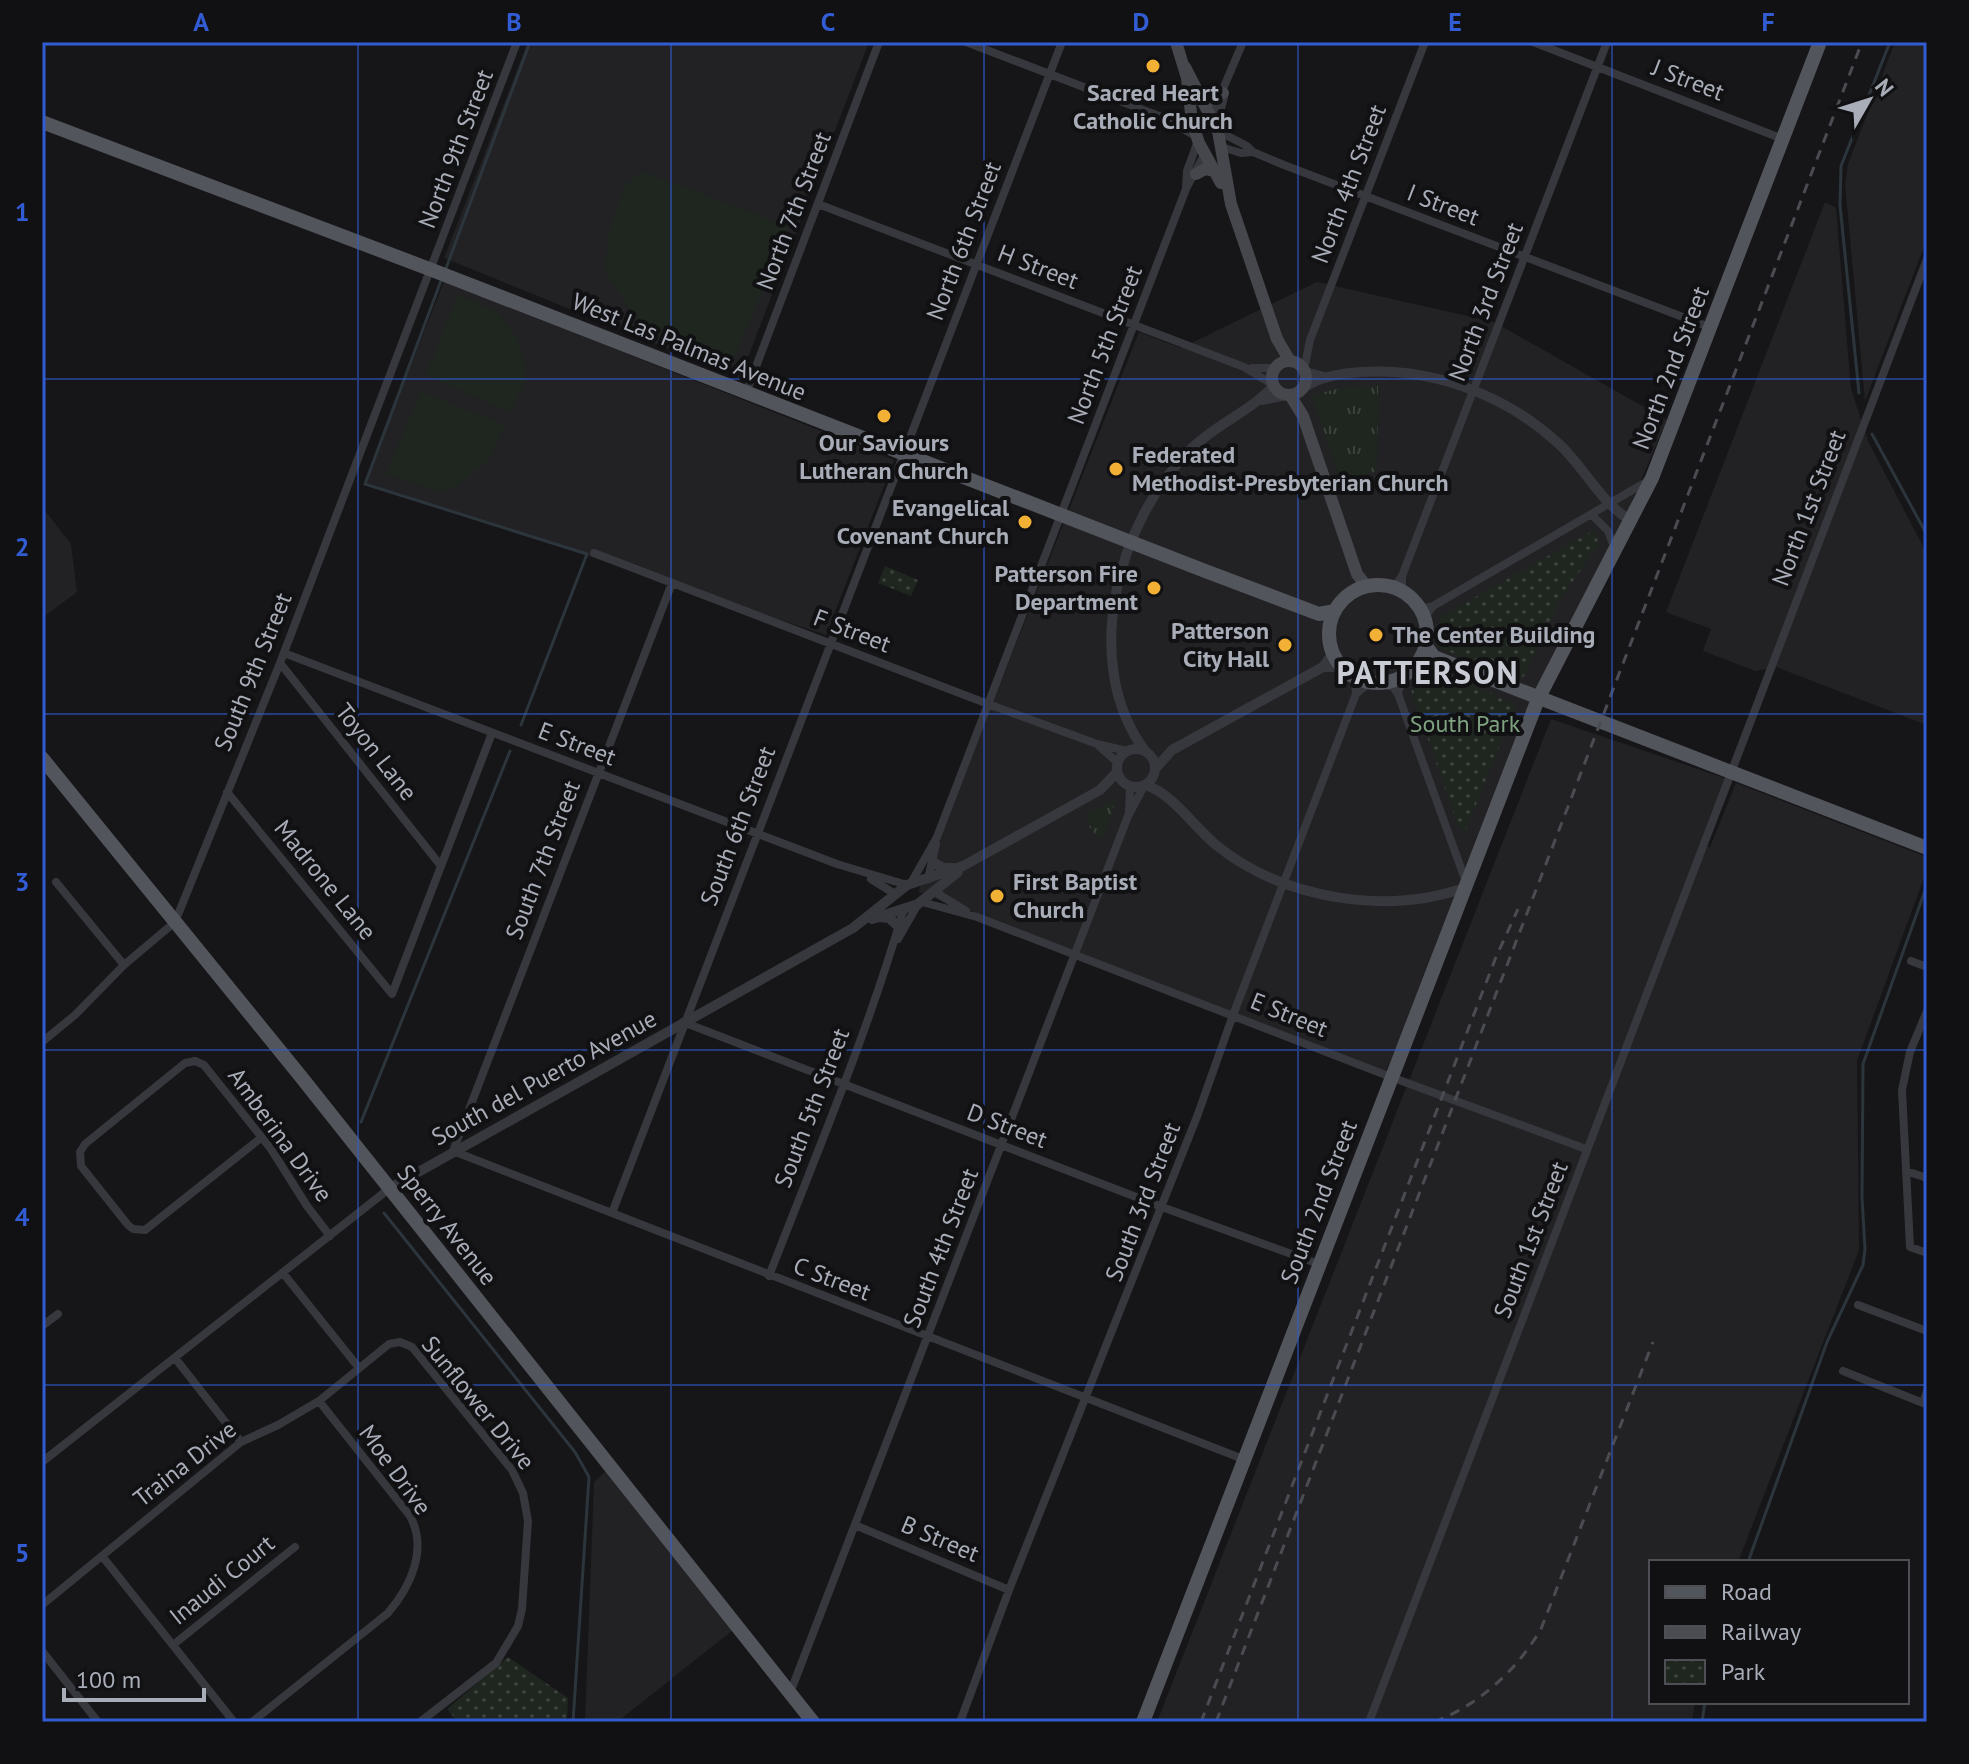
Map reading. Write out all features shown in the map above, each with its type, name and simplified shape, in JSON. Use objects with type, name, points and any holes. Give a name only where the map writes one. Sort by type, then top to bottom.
[{"type":"main road","points":[[1176,42],[1213,123],[1231,204]]},
{"type":"main road","name":"North 2nd Street","points":[[1538,699],[1652,478],[1820,42]]},
{"type":"main road","points":[[1185,67],[1192,121],[1231,204],[1277,339],[1279,353],[1273,385],[1295,392]]},
{"type":"main road","points":[[1200,100],[1210,100],[1224,90]]},
{"type":"main road","name":"West Las Palmas Avenue","points":[[42,122],[1319,614],[1330,626]]},
{"type":"main road","points":[[1196,174],[1205,169],[1216,171]]},
{"type":"main road","points":[[1277,339],[1291,361],[1305,371],[1295,392],[1360,589]]},
{"type":"main road","points":[[1275,368],[1291,361]]},
{"type":"main road","points":[[1360,589],[1396,589],[1425,610],[1427,655],[1403,677],[1369,681],[1342,667],[1333,653],[1330,626],[1335,611],[1360,589]]},
{"type":"main road","points":[[1319,614],[1335,611]]},
{"type":"main road","points":[[1427,655],[1927,848]]},
{"type":"main road","name":"South 2nd Street","points":[[1143,1722],[1538,699]]},
{"type":"main road","name":"Sperry Avenue","points":[[42,758],[390,1188],[813,1722]]},
{"type":"street","name":"North 9th Street","points":[[432,270],[517,42]]},
{"type":"street","name":"North 7th Street","points":[[745,394],[879,42]]},
{"type":"street","points":[[966,42],[1167,119],[1192,121],[1199,115],[1213,123],[1243,42]]},
{"type":"street","name":"North 6th Street","points":[[903,455],[1062,42]]},
{"type":"street","name":"North 4th Street","points":[[1305,371],[1310,340],[1425,42]]},
{"type":"street","name":"J Street","points":[[1533,42],[1783,139]]},
{"type":"street","name":"North 3rd Street","points":[[1396,589],[1607,42]]},
{"type":"street","points":[[1167,119],[1202,146],[1220,148]]},
{"type":"street","name":"I Street","points":[[1213,123],[1253,152],[1709,327]]},
{"type":"street","name":"North 5th Street","points":[[1061,516],[1186,189],[1196,174],[1202,146]]},
{"type":"street","name":"North 5th Street","points":[[1186,189],[1187,171],[1202,146]]},
{"type":"street","name":"I Street","points":[[1220,148],[1241,153],[1253,152]]},
{"type":"street","name":"H Street","points":[[818,204],[1244,367],[1273,385]]},
{"type":"street","name":"North 1st Street","points":[[1729,772],[1927,259]]},
{"type":"street","name":"South 9th Street","points":[[42,1042],[175,922],[284,653],[432,270]]},
{"type":"street","name":"North 4th Street","points":[[1291,361],[1310,340]]},
{"type":"street","name":"H Street","points":[[1244,367],[1275,368]]},
{"type":"street","points":[[1305,371],[1326,377]]},
{"type":"street","points":[[1256,402],[1295,392],[1326,377],[1366,372],[1438,379],[1473,390],[1520,414],[1551,438],[1610,504],[1630,520]]},
{"type":"street","points":[[1273,385],[1256,402],[1218,425],[1177,463],[1150,501],[1130,542],[1118,582],[1113,633],[1116,679],[1128,722],[1128,751],[1117,768],[1127,785],[1157,789],[1220,848],[1284,883],[1321,894],[1373,901],[1445,895],[1467,887],[1398,694],[1393,687],[1369,681]]},
{"type":"street","name":"South 6th Street","points":[[612,1213],[903,455]]},
{"type":"street","points":[[1425,610],[1652,478]]},
{"type":"street","points":[[1592,515],[1608,531],[1615,549]]},
{"type":"street","points":[[909,884],[937,837],[1061,516]]},
{"type":"street","name":"F Street","points":[[594,553],[988,704],[1097,744],[1128,751]]},
{"type":"street","name":"South 7th Street","points":[[453,1151],[672,583]]},
{"type":"street","name":"E Street","points":[[284,653],[856,871],[909,884]]},
{"type":"street","points":[[1145,786],[1172,750],[1323,667],[1333,653]]},
{"type":"street","name":"Toyon Lane","points":[[280,663],[441,866]]},
{"type":"street","points":[[1323,667],[1342,667]]},
{"type":"street","points":[[1398,694],[1403,677]]},
{"type":"street","name":"South 3rd Street","points":[[960,1722],[1009,1590],[1162,1207],[1356,694],[1369,681]]},
{"type":"street","points":[[1128,722],[1148,753],[1170,800]]},
{"type":"street","points":[[441,866],[492,733]]},
{"type":"street","name":"F Street","points":[[1097,744],[1117,768]]},
{"type":"street","points":[[1128,751],[1148,753],[1172,750]]},
{"type":"street","name":"South del Puerto Avenue","points":[[1100,790],[1117,768]]},
{"type":"street","name":"South 1st Street","points":[[1369,1722],[1729,772]]},
{"type":"street","name":"South del Puerto Avenue","points":[[853,928],[909,884],[968,864],[1100,790],[1127,785]]},
{"type":"street","name":"South 4th Street","points":[[1127,785],[1128,816]]},
{"type":"street","name":"South 4th Street","points":[[790,1694],[1128,816],[1145,786]]},
{"type":"street","name":"Madrone Lane","points":[[227,792],[392,994],[441,866]]},
{"type":"street","points":[[935,892],[929,878],[937,837]]},
{"type":"street","points":[[933,862],[943,868],[968,864]]},
{"type":"street","name":"South del Puerto Avenue","points":[[42,1462],[390,1188],[853,928],[920,903],[968,864]]},
{"type":"street","name":"E Street","points":[[856,871],[894,895]]},
{"type":"street","points":[[56,882],[124,965]]},
{"type":"street","name":"E Street","points":[[935,892],[977,917]]},
{"type":"street","points":[[894,895],[902,908]]},
{"type":"street","name":"E Street","points":[[920,903],[977,917],[1586,1149]]},
{"type":"street","name":"South 5th Street","points":[[890,954],[920,903]]},
{"type":"street","name":"South 5th Street","points":[[769,1276],[890,954],[902,908]]},
{"type":"street","points":[[873,918],[889,918],[898,926]]},
{"type":"street","points":[[1911,961],[1927,967]]},
{"type":"street","points":[[1927,1011],[1910,1052],[1902,1090],[1910,1247],[1927,1253]]},
{"type":"street","name":"D Street","points":[[683,1022],[1162,1207],[1319,1264]]},
{"type":"street","name":"Amberina Drive","points":[[262,1137],[149,1229],[139,1231],[128,1225],[81,1166],[79,1158],[82,1147],[175,1070],[195,1061],[204,1065],[262,1137],[330,1236]]},
{"type":"street","name":"C Street","points":[[453,1151],[1243,1459]]},
{"type":"street","points":[[1906,1171],[1927,1178]]},
{"type":"street","points":[[283,1273],[359,1368]]},
{"type":"street","points":[[1858,1305],[1927,1331]]},
{"type":"street","points":[[42,1326],[58,1314]]},
{"type":"street","name":"Traina Drive","points":[[42,1605],[241,1442],[319,1401],[389,1344],[400,1342]]},
{"type":"street","name":"Sunflower Drive","points":[[400,1342],[412,1347],[512,1470],[527,1507],[527,1548],[520,1618],[505,1652],[485,1673],[420,1722]]},
{"type":"street","points":[[175,1358],[241,1442]]},
{"type":"street","points":[[1843,1371],[1923,1403],[1927,1391]]},
{"type":"street","name":"Moe Drive","points":[[252,1722],[388,1613],[404,1591],[413,1570],[418,1542],[410,1516],[319,1401]]},
{"type":"street","name":"B Street","points":[[855,1525],[1009,1590]]},
{"type":"street","name":"Inaudi Court","points":[[173,1645],[295,1547]]},
{"type":"street","points":[[102,1556],[234,1722]]},
{"type":"street","points":[[42,1651],[98,1722]]},
{"type":"shaded area","points":[[528,42],[869,42],[740,378],[444,258]]},
{"type":"shaded area","points":[[1895,42],[1927,42],[1927,239],[1865,401],[1845,184],[1848,164]]},
{"type":"shaded area","points":[[1825,202],[1836,208],[1851,389],[1868,441],[1927,554],[1927,716],[1924,724],[1776,667],[1755,671],[1703,651],[1711,629],[1666,612]]},
{"type":"shaded area","points":[[444,281],[894,460],[826,635],[365,482]]},
{"type":"shaded area","points":[[1317,282],[1494,322],[1667,420],[1386,1071],[918,892],[1139,332],[1181,348]]},
{"type":"shaded area","points":[[42,507],[71,544],[77,592],[42,618]]},
{"type":"shaded area","points":[[1551,719],[1733,781],[1706,847],[1710,847],[1736,783],[1927,857],[1927,869],[1857,1061],[1859,1250],[1739,1560],[1649,1560],[1649,1704],[1695,1704],[1692,1722],[1157,1722]]},
{"type":"shaded area","points":[[606,1471],[733,1630],[617,1722],[585,1722],[594,1482]]},
{"type":"green space","points":[[642,171],[790,227],[730,367],[686,355],[639,323],[605,272],[609,231],[626,185]]},
{"type":"green space","points":[[458,294],[498,313],[519,340],[527,377],[510,412],[426,375]]},
{"type":"green space","points":[[1378,386],[1377,471],[1342,483],[1312,395],[1345,387]]},
{"type":"green space","points":[[421,392],[505,425],[489,460],[459,485],[440,491],[386,473]]},
{"type":"green space","points":[[1594,530],[1599,544],[1561,598],[1523,678],[1439,648],[1440,617]]},
{"type":"green space","points":[[885,566],[918,580],[911,596],[878,583]]},
{"type":"green space","name":"South Park","points":[[1433,666],[1516,705],[1465,832],[1459,828],[1411,690]]},
{"type":"green space","points":[[1117,798],[1102,838],[1091,829],[1086,815]]},
{"type":"green space","points":[[508,1657],[568,1698],[567,1722],[458,1722],[447,1709]]},
{"type":"waterway","points":[[445,271],[530,42]]},
{"type":"waterway","points":[[1859,393],[1840,205],[1841,166],[1890,42]]},
{"type":"waterway","points":[[442,278],[365,484],[587,554],[521,725]]},
{"type":"waterway","points":[[1872,434],[1927,535]]},
{"type":"waterway","points":[[361,1122],[510,751]]},
{"type":"waterway","points":[[1749,1560],[1827,1342],[1863,1265],[1863,1064],[1927,885]]},
{"type":"waterway","points":[[384,1213],[575,1452],[589,1477],[573,1722]]},
{"type":"waterway","points":[[1702,1722],[1705,1704]]},
{"type":"railway","points":[[1216,1722],[1862,42]]},
{"type":"railway","points":[[1201,1722],[1496,957],[1518,909]]},
{"type":"railway","points":[[1434,1722],[1466,1706],[1495,1684],[1520,1658],[1541,1629],[1653,1342]]},
{"type":"place","name":"Sacred Heart Catholic Church","points":[[1153,66]]},
{"type":"place","name":"Our Saviours Lutheran Church","points":[[884,416]]},
{"type":"place","name":"Federated Methodist-Presbyterian Church","points":[[1116,469]]},
{"type":"place","name":"Evangelical Covenant Church","points":[[1025,522]]},
{"type":"place","name":"Patterson Fire Department","points":[[1154,588]]},
{"type":"place","name":"The Center Building","points":[[1376,635]]},
{"type":"place","name":"Patterson City Hall","points":[[1285,645]]},
{"type":"place","name":"First Baptist Church","points":[[997,896]]},
{"type":"district","name":"PATTERSON","points":[[1428,673]]}]
